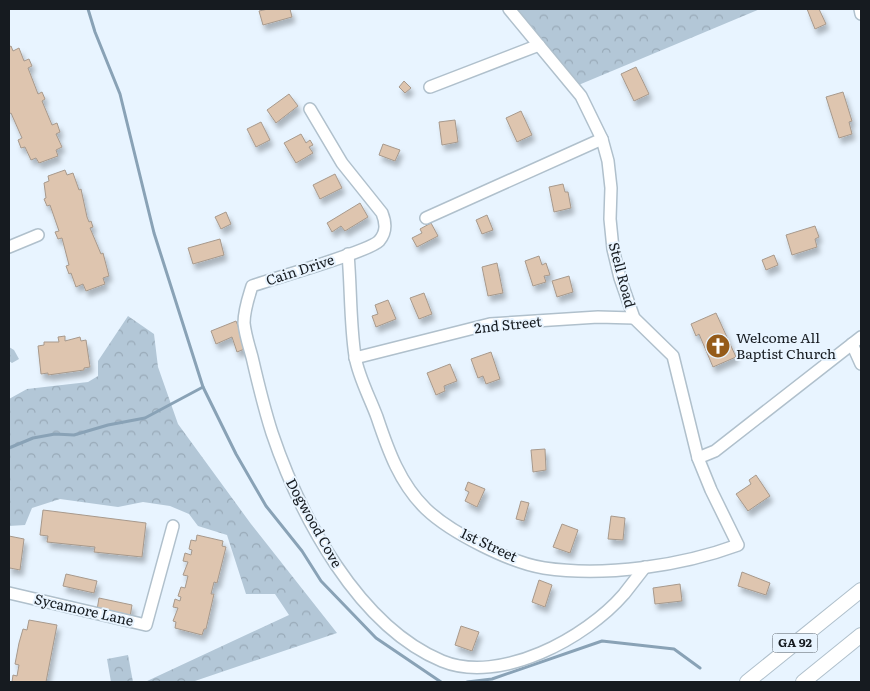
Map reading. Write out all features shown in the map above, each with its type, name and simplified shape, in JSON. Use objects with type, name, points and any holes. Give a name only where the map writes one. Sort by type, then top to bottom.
[{"type":"main road","name":"GA 92","points":[[747,682],[861,590]]},
{"type":"main road","name":"GA 92","points":[[803,682],[861,635]]},
{"type":"street","name":"Stell Road","points":[[509,9],[581,96],[602,139],[608,161],[611,188],[610,218],[613,249],[620,278],[634,318],[673,356],[698,458],[711,490],[738,545]]},
{"type":"street","points":[[860,9],[861,14]]},
{"type":"street","points":[[430,87],[539,45]]},
{"type":"street","points":[[310,109],[342,163],[382,213],[385,222],[385,232],[378,242],[348,254]]},
{"type":"street","points":[[426,218],[602,139]]},
{"type":"street","points":[[9,247],[38,235]]},
{"type":"street","name":"Cain Drive","points":[[252,286],[348,254]]},
{"type":"street","name":"1st Street","points":[[348,254],[355,358],[394,467],[426,509],[455,530],[507,556],[543,568],[598,572],[645,567],[715,554],[738,545]]},
{"type":"street","name":"Dogwood Cove","points":[[252,286],[245,307],[244,325],[263,407],[282,462],[299,501],[336,566],[373,610],[398,634],[443,661],[480,669],[522,661],[560,645],[600,616],[623,595],[645,567]]},
{"type":"street","name":"2nd Street","points":[[355,358],[490,324],[598,316],[634,318]]},
{"type":"street","points":[[698,458],[715,451],[857,340],[861,364]]},
{"type":"street","name":"Sycamore Lane","points":[[9,593],[146,625],[173,526]]},
{"type":"green space","points":[[503,9],[760,9],[569,89]]},
{"type":"green space","points":[[128,316],[154,334],[158,367],[178,424],[251,524],[337,633],[192,682],[145,682],[289,615],[275,594],[246,594],[227,535],[198,526],[189,514],[170,506],[143,502],[118,507],[60,499],[32,508],[25,525],[9,526],[9,399],[27,389],[88,382],[98,376],[98,361]]},
{"type":"green space","points":[[9,347],[14,350],[19,359],[12,363],[9,361]]},
{"type":"green space","points":[[128,655],[133,682],[111,682],[107,659]]},
{"type":"building","points":[[290,9],[292,17],[263,25],[259,11]]},
{"type":"building","points":[[807,9],[819,9],[826,24],[815,29]]},
{"type":"building","points":[[11,46],[13,51],[19,48],[24,61],[29,59],[32,66],[28,68],[38,94],[42,92],[45,99],[42,101],[52,125],[57,123],[60,132],[56,134],[62,147],[56,150],[58,156],[39,163],[36,158],[31,160],[25,147],[21,148],[18,140],[22,138],[11,113],[9,114],[9,47]]},
{"type":"building","points":[[636,67],[649,94],[634,101],[621,74]]},
{"type":"building","points":[[404,81],[411,88],[405,93],[399,87]]},
{"type":"building","points":[[843,92],[852,121],[849,122],[852,134],[839,138],[826,97]]},
{"type":"building","points":[[289,94],[298,106],[276,123],[267,110]]},
{"type":"building","points":[[521,111],[532,135],[517,142],[506,118]]},
{"type":"building","points":[[455,120],[458,142],[442,145],[439,122]]},
{"type":"building","points":[[261,122],[270,140],[256,147],[247,129]]},
{"type":"building","points":[[301,134],[306,143],[310,140],[313,145],[309,147],[313,153],[296,163],[284,143]]},
{"type":"building","points":[[383,144],[400,150],[395,161],[379,155]]},
{"type":"building","points":[[65,170],[67,175],[73,173],[79,190],[81,189],[87,217],[93,227],[90,228],[101,254],[103,253],[109,276],[103,278],[105,284],[86,291],[83,284],[76,287],[71,273],[69,274],[66,266],[69,265],[62,238],[58,239],[55,232],[59,231],[50,205],[47,206],[44,199],[46,198],[44,183],[49,181],[48,176]]},
{"type":"building","points":[[335,174],[342,188],[320,199],[313,185]]},
{"type":"building","points":[[563,184],[565,192],[568,192],[571,208],[554,212],[549,187]]},
{"type":"building","points":[[360,203],[368,217],[345,231],[341,226],[332,232],[327,223]]},
{"type":"building","points":[[226,212],[231,224],[221,229],[215,217]]},
{"type":"building","points":[[487,215],[493,230],[482,234],[476,220]]},
{"type":"building","points":[[431,223],[438,236],[417,247],[412,238],[422,233],[420,229]]},
{"type":"building","points":[[815,226],[819,237],[815,239],[817,247],[792,255],[786,235]]},
{"type":"building","points":[[220,239],[224,255],[193,264],[188,248]]},
{"type":"building","points":[[774,255],[778,265],[766,270],[762,260]]},
{"type":"building","points":[[539,256],[542,265],[546,263],[550,275],[544,276],[546,282],[533,286],[525,261]]},
{"type":"building","points":[[497,263],[503,293],[488,296],[482,267]]},
{"type":"building","points":[[569,276],[573,292],[557,297],[552,281]]},
{"type":"building","points":[[424,293],[432,314],[419,319],[410,298]]},
{"type":"building","points":[[388,300],[396,319],[376,327],[372,316],[378,314],[375,305]]},
{"type":"building","name":"Welcome All Baptist Church","points":[[716,313],[736,357],[713,367],[699,334],[696,336],[691,324]]},
{"type":"building","points":[[236,321],[247,348],[237,352],[232,337],[216,344],[211,331]]},
{"type":"building","points":[[65,336],[65,341],[80,337],[81,341],[86,340],[90,367],[84,368],[84,370],[48,375],[48,373],[41,374],[38,346],[44,345],[44,342],[59,342],[58,337]]},
{"type":"building","points":[[491,352],[500,379],[486,384],[483,376],[478,378],[471,359]]},
{"type":"building","points":[[450,364],[457,381],[444,386],[445,391],[436,395],[427,373]]},
{"type":"building","points":[[545,449],[546,470],[533,472],[531,450]]},
{"type":"building","points":[[756,475],[770,496],[748,511],[736,494],[751,484],[749,480]]},
{"type":"building","points":[[468,482],[485,489],[477,507],[465,501],[469,492],[465,490]]},
{"type":"building","points":[[521,501],[529,503],[524,521],[516,519]]},
{"type":"building","points":[[43,510],[146,523],[142,557],[94,552],[95,547],[47,542],[48,536],[40,535]]},
{"type":"building","points":[[611,516],[625,518],[623,540],[608,539]]},
{"type":"building","points":[[562,524],[578,530],[570,553],[553,547]]},
{"type":"building","points":[[197,535],[223,541],[222,546],[226,547],[217,583],[214,582],[211,594],[214,594],[206,629],[204,629],[202,635],[175,628],[176,622],[173,621],[178,608],[173,607],[175,599],[180,601],[181,597],[178,596],[181,587],[185,588],[188,576],[183,575],[188,562],[183,561],[185,553],[191,555],[192,550],[189,549],[191,540],[196,541]]},
{"type":"building","points":[[9,536],[24,539],[20,570],[10,568],[9,571]]},
{"type":"building","points":[[742,572],[770,583],[766,595],[738,586]]},
{"type":"building","points":[[66,574],[97,581],[94,593],[63,586]]},
{"type":"building","points":[[539,580],[552,585],[545,607],[532,602]]},
{"type":"building","points":[[680,584],[682,601],[655,604],[653,588]]},
{"type":"building","points":[[99,598],[132,605],[130,617],[97,610]]},
{"type":"building","points":[[29,620],[57,625],[46,682],[12,682],[13,675],[17,676],[19,665],[15,664],[19,643],[23,629],[27,630]]},
{"type":"building","points":[[461,626],[479,632],[472,651],[455,645]]},
{"type":"waterway","points":[[88,9],[95,32],[120,94],[154,233],[203,387],[236,454],[266,506],[302,551],[321,581],[376,638],[441,682]]},
{"type":"waterway","points":[[9,448],[33,438],[55,434],[74,435],[108,425],[145,418],[203,387]]},
{"type":"waterway","points":[[467,682],[492,679],[602,641],[674,649],[700,668]]},
{"type":"place","name":"Welcome All Baptist Church","points":[[718,346]]}]
